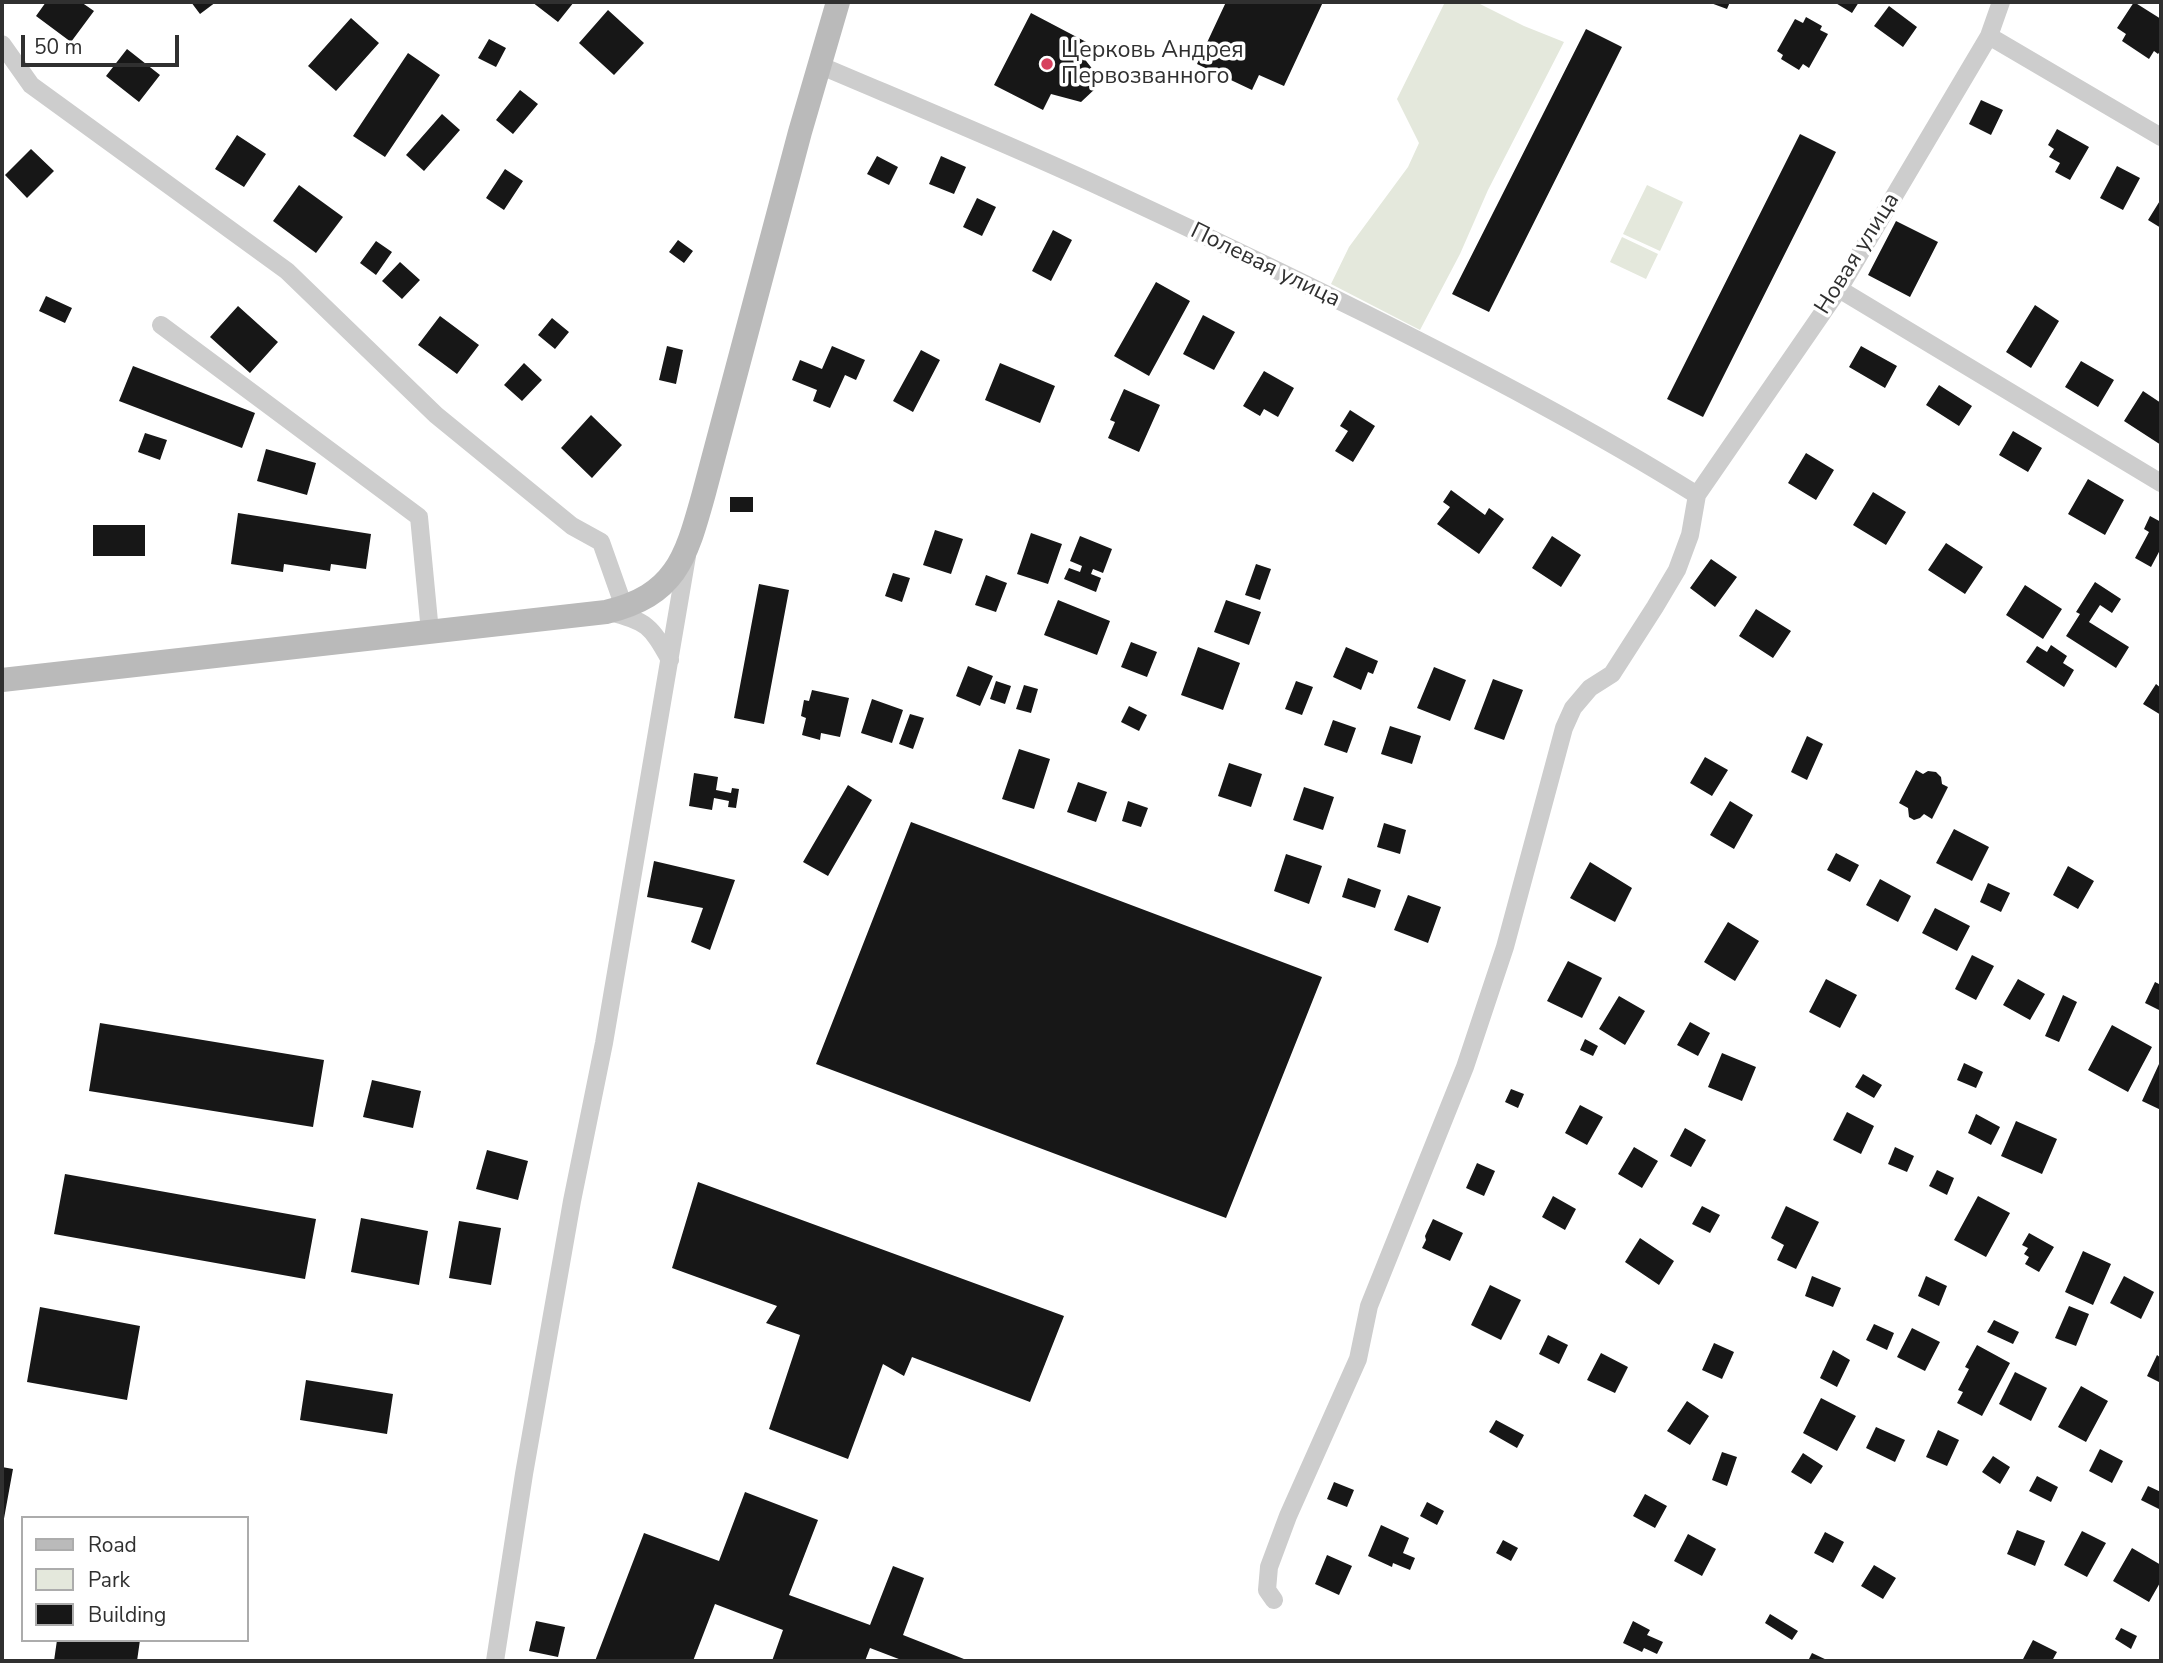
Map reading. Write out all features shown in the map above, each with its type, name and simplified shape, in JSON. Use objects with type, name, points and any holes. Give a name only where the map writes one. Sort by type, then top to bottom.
[{"type":"main road","points":[[2,680],[615,610],[645,599],[668,580],[689,546],[838,2]]},
{"type":"street","name":"Новая улица","points":[[1697,495],[1839,289],[1989,36],[2001,2]]},
{"type":"street","points":[[1989,36],[2161,137]]},
{"type":"street","points":[[2,44],[31,85],[287,271],[436,415],[572,526],[601,542],[615,610],[649,627],[670,660]]},
{"type":"street","name":"Полевая улица","points":[[819,65],[1100,186],[1275,269],[1551,410],[1697,495]]},
{"type":"street","points":[[1839,289],[2161,483]]},
{"type":"street","points":[[161,325],[419,517],[429,632]]},
{"type":"street","points":[[1275,1600],[1267,1590],[1269,1567],[1288,1516],[1359,1359],[1369,1306],[1465,1067],[1505,947],[1564,728],[1573,708],[1590,688],[1612,674],[1661,598],[1690,535],[1697,495]]},
{"type":"street","points":[[495,1661],[524,1474],[572,1200],[604,1043],[689,546]]},
{"type":"green space","points":[[1445,2],[1476,2],[1564,42],[1420,330],[1331,284],[1349,247],[1408,167],[1419,143],[1397,99]]},
{"type":"green space","points":[[1647,185],[1683,202],[1660,251],[1623,234]]},
{"type":"green space","points":[[1622,237],[1658,254],[1646,279],[1610,262]]},
{"type":"building","points":[[46,2],[81,2],[94,11],[71,42],[36,16]]},
{"type":"building","points":[[191,2],[216,2],[200,14]]},
{"type":"building","points":[[532,2],[574,2],[558,22]]},
{"type":"building","points":[[1226,2],[1323,2],[1284,86],[1259,75],[1252,90],[1197,64]]},
{"type":"building","points":[[1708,2],[1730,2],[1727,9]]},
{"type":"building","points":[[1834,2],[1859,2],[1852,13]]},
{"type":"building","points":[[2134,2],[2161,19],[2161,50],[2158,54],[2154,51],[2149,59],[2122,41],[2126,34],[2117,28]]},
{"type":"building","points":[[1889,6],[1917,27],[1903,47],[1874,26]]},
{"type":"building","points":[[608,10],[644,43],[614,75],[579,43]]},
{"type":"building","name":"Церковь Андрея Первозванного","points":[[1031,13],[1090,44],[1083,57],[1094,71],[1096,88],[1081,102],[1051,94],[1043,110],[994,85]]},
{"type":"building","points":[[1806,17],[1822,26],[1820,30],[1828,34],[1809,68],[1803,64],[1799,70],[1781,59],[1783,55],[1777,51],[1795,19],[1803,23]]},
{"type":"building","points":[[351,18],[379,43],[336,91],[308,66]]},
{"type":"building","points":[[1586,29],[1622,47],[1489,312],[1452,294]]},
{"type":"building","points":[[489,39],[506,48],[496,67],[478,58]]},
{"type":"building","points":[[127,49],[160,75],[139,102],[106,76]]},
{"type":"building","points":[[408,53],[440,75],[385,157],[353,136]]},
{"type":"building","points":[[520,90],[538,104],[513,134],[496,120]]},
{"type":"building","points":[[1981,100],[2003,110],[1991,135],[1969,124]]},
{"type":"building","points":[[442,114],[460,130],[424,171],[406,155]]},
{"type":"building","points":[[2057,129],[2089,147],[2070,180],[2055,172],[2060,163],[2049,157],[2054,149],[2048,145]]},
{"type":"building","points":[[1800,134],[1836,152],[1703,417],[1667,399]]},
{"type":"building","points":[[237,135],[266,154],[244,187],[215,169]]},
{"type":"building","points":[[31,149],[54,171],[27,198],[5,175]]},
{"type":"building","points":[[877,156],[898,167],[889,185],[867,174]]},
{"type":"building","points":[[941,156],[966,167],[954,194],[929,184]]},
{"type":"building","points":[[2117,166],[2140,178],[2123,210],[2100,198]]},
{"type":"building","points":[[505,169],[523,181],[504,210],[486,198]]},
{"type":"building","points":[[299,185],[343,217],[316,253],[273,221]]},
{"type":"building","points":[[977,198],[996,207],[982,236],[963,227]]},
{"type":"building","points":[[2161,199],[2161,228],[2148,220]]},
{"type":"building","points":[[1896,221],[1938,242],[1910,297],[1868,275]]},
{"type":"building","points":[[1053,230],[1072,240],[1051,281],[1032,271]]},
{"type":"building","points":[[678,240],[693,251],[684,263],[669,252]]},
{"type":"building","points":[[376,241],[392,252],[376,275],[360,263]]},
{"type":"building","points":[[400,262],[420,280],[402,299],[382,281]]},
{"type":"building","points":[[1156,282],[1190,301],[1149,376],[1114,356]]},
{"type":"building","points":[[46,296],[72,308],[65,323],[39,311]]},
{"type":"building","points":[[2035,305],[2059,321],[2031,368],[2006,352]]},
{"type":"building","points":[[238,306],[278,342],[250,373],[210,337]]},
{"type":"building","points":[[1203,315],[1235,332],[1214,370],[1183,354]]},
{"type":"building","points":[[440,316],[479,345],[457,374],[418,345]]},
{"type":"building","points":[[552,318],[569,332],[555,349],[538,335]]},
{"type":"building","points":[[667,346],[683,350],[676,384],[659,380]]},
{"type":"building","points":[[832,346],[865,360],[856,380],[845,375],[830,408],[813,401],[817,390],[792,380],[800,360],[822,369]]},
{"type":"building","points":[[1861,346],[1897,366],[1885,388],[1849,367]]},
{"type":"building","points":[[921,350],[940,360],[913,412],[893,401]]},
{"type":"building","points":[[2081,361],[2114,380],[2098,407],[2065,387]]},
{"type":"building","points":[[524,363],[542,380],[522,401],[504,385]]},
{"type":"building","points":[[1000,363],[1055,386],[1040,423],[985,400]]},
{"type":"building","points":[[133,366],[255,413],[242,448],[119,401]]},
{"type":"building","points":[[1264,371],[1294,388],[1278,417],[1264,409],[1260,416],[1243,406]]},
{"type":"building","points":[[1939,385],[1972,406],[1959,426],[1926,405]]},
{"type":"building","points":[[1124,389],[1160,405],[1139,452],[1108,438],[1115,422],[1110,420]]},
{"type":"building","points":[[2143,391],[2161,403],[2161,445],[2124,421]]},
{"type":"building","points":[[1350,410],[1375,426],[1353,462],[1335,451],[1348,431],[1340,426]]},
{"type":"building","points":[[591,415],[622,445],[592,478],[561,448]]},
{"type":"building","points":[[2013,431],[2042,448],[2028,472],[1999,455]]},
{"type":"building","points":[[145,433],[167,440],[160,460],[138,452]]},
{"type":"building","points":[[266,449],[316,463],[307,495],[257,481]]},
{"type":"building","points":[[1806,453],[1834,470],[1816,500],[1788,483]]},
{"type":"building","points":[[2088,479],[2124,500],[2105,535],[2068,514]]},
{"type":"building","points":[[1451,490],[1485,515],[1489,508],[1504,519],[1479,554],[1437,524],[1450,507],[1443,502]]},
{"type":"building","points":[[1873,492],[1906,512],[1886,545],[1853,525]]},
{"type":"building","points":[[730,497],[753,497],[753,512],[730,512]]},
{"type":"building","points":[[238,513],[371,534],[366,569],[331,564],[330,571],[284,564],[283,572],[231,564]]},
{"type":"building","points":[[2150,516],[2161,522],[2161,551],[2151,567],[2135,558],[2149,532],[2144,529]]},
{"type":"building","points":[[93,525],[145,525],[145,556],[93,556]]},
{"type":"building","points":[[935,530],[963,539],[951,574],[923,565]]},
{"type":"building","points":[[1031,533],[1062,544],[1048,584],[1017,574]]},
{"type":"building","points":[[1080,536],[1112,549],[1103,573],[1093,569],[1091,574],[1101,578],[1096,592],[1064,579],[1069,568],[1080,572],[1082,566],[1070,561]]},
{"type":"building","points":[[1552,536],[1581,555],[1561,587],[1532,568]]},
{"type":"building","points":[[1946,543],[1983,567],[1965,594],[1928,570]]},
{"type":"building","points":[[1711,559],[1737,577],[1715,607],[1690,588]]},
{"type":"building","points":[[1256,564],[1271,569],[1260,600],[1245,595]]},
{"type":"building","points":[[893,573],[910,578],[902,602],[885,596]]},
{"type":"building","points":[[986,575],[1007,583],[996,612],[975,605]]},
{"type":"building","points":[[2095,582],[2121,599],[2112,613],[2100,605],[2089,622],[2129,647],[2116,668],[2066,636],[2080,614],[2076,612]]},
{"type":"building","points":[[759,584],[789,590],[764,724],[734,718]]},
{"type":"building","points":[[2025,585],[2062,609],[2043,639],[2006,615]]},
{"type":"building","points":[[1058,600],[1110,621],[1097,655],[1044,635]]},
{"type":"building","points":[[1226,600],[1261,612],[1249,645],[1214,632]]},
{"type":"building","points":[[1756,609],[1791,631],[1773,658],[1739,636]]},
{"type":"building","points":[[1131,642],[1157,652],[1147,677],[1121,667]]},
{"type":"building","points":[[2051,645],[2067,656],[2063,663],[2074,670],[2064,687],[2026,662],[2037,646],[2047,652]]},
{"type":"building","points":[[1198,647],[1240,663],[1223,710],[1181,695]]},
{"type":"building","points":[[1346,647],[1378,661],[1373,674],[1368,672],[1361,690],[1333,677]]},
{"type":"building","points":[[968,666],[993,676],[980,706],[956,696]]},
{"type":"building","points":[[1434,667],[1466,680],[1450,721],[1417,708]]},
{"type":"building","points":[[1493,679],[1523,690],[1504,740],[1474,729]]},
{"type":"building","points":[[996,681],[1011,686],[1005,704],[990,699]]},
{"type":"building","points":[[1296,681],[1313,687],[1302,715],[1285,709]]},
{"type":"building","points":[[2156,684],[2161,688],[2161,715],[2143,704]]},
{"type":"building","points":[[1024,685],[1038,689],[1031,713],[1016,709]]},
{"type":"building","points":[[812,690],[849,698],[840,737],[821,733],[820,740],[802,735],[806,718],[801,716],[804,700],[809,701]]},
{"type":"building","points":[[872,699],[903,710],[892,743],[861,733]]},
{"type":"building","points":[[1129,706],[1147,715],[1139,731],[1121,722]]},
{"type":"building","points":[[910,714],[924,718],[913,749],[899,744]]},
{"type":"building","points":[[1333,720],[1356,728],[1347,753],[1324,745]]},
{"type":"building","points":[[1390,726],[1421,736],[1412,764],[1381,754]]},
{"type":"building","points":[[1807,736],[1823,744],[1807,780],[1791,772]]},
{"type":"building","points":[[1019,749],[1050,759],[1034,809],[1002,799]]},
{"type":"building","points":[[1705,757],[1728,770],[1712,796],[1690,783]]},
{"type":"building","points":[[1229,763],[1262,774],[1251,807],[1218,796]]},
{"type":"building","points":[[1916,770],[1923,774],[1928,771],[1936,772],[1941,777],[1942,784],[1948,787],[1932,819],[1924,814],[1914,820],[1909,817],[1908,808],[1899,803]]},
{"type":"building","points":[[694,773],[718,777],[716,790],[731,793],[732,788],[739,789],[736,808],[728,807],[729,801],[714,798],[712,810],[689,806]]},
{"type":"building","points":[[1078,782],[1107,792],[1096,822],[1067,812]]},
{"type":"building","points":[[848,785],[872,800],[828,876],[803,862]]},
{"type":"building","points":[[1304,787],[1334,797],[1323,830],[1293,820]]},
{"type":"building","points":[[1128,801],[1148,808],[1141,827],[1122,821]]},
{"type":"building","points":[[1730,801],[1753,815],[1734,849],[1710,835]]},
{"type":"building","points":[[911,822],[1322,977],[1226,1218],[816,1064]]},
{"type":"building","points":[[1384,823],[1406,830],[1400,854],[1377,847]]},
{"type":"building","points":[[1954,829],[1989,847],[1972,881],[1936,863]]},
{"type":"building","points":[[1836,853],[1859,865],[1850,882],[1827,870]]},
{"type":"building","points":[[1286,854],[1322,866],[1309,904],[1274,891]]},
{"type":"building","points":[[654,861],[735,880],[710,950],[691,942],[703,908],[647,897]]},
{"type":"building","points":[[1590,862],[1632,888],[1615,922],[1570,898]]},
{"type":"building","points":[[2068,866],[2094,881],[2078,909],[2053,895]]},
{"type":"building","points":[[1348,878],[1381,890],[1375,908],[1342,897]]},
{"type":"building","points":[[1880,879],[1911,896],[1898,922],[1866,905]]},
{"type":"building","points":[[1988,883],[2010,893],[2001,912],[1980,902]]},
{"type":"building","points":[[1408,895],[1441,907],[1428,943],[1394,930]]},
{"type":"building","points":[[1935,908],[1970,926],[1957,951],[1922,933]]},
{"type":"building","points":[[1728,922],[1759,941],[1735,981],[1704,962]]},
{"type":"building","points":[[1972,955],[1994,966],[1976,1000],[1955,989]]},
{"type":"building","points":[[1568,961],[1602,978],[1582,1018],[1547,1001]]},
{"type":"building","points":[[1826,979],[1857,995],[1840,1028],[1809,1012]]},
{"type":"building","points":[[2018,979],[2045,994],[2030,1020],[2003,1005]]},
{"type":"building","points":[[2155,982],[2161,985],[2161,1011],[2145,1003]]},
{"type":"building","points":[[2063,995],[2077,1002],[2059,1042],[2045,1036]]},
{"type":"building","points":[[1619,996],[1645,1011],[1625,1045],[1599,1029]]},
{"type":"building","points":[[1690,1022],[1710,1033],[1698,1056],[1677,1045]]},
{"type":"building","points":[[100,1023],[324,1060],[313,1127],[89,1091]]},
{"type":"building","points":[[2112,1025],[2152,1047],[2128,1092],[2088,1070]]},
{"type":"building","points":[[1585,1039],[1598,1046],[1593,1056],[1580,1050]]},
{"type":"building","points":[[1722,1053],[1756,1067],[1742,1101],[1708,1087]]},
{"type":"building","points":[[1964,1063],[1983,1072],[1976,1088],[1957,1080]]},
{"type":"building","points":[[2159,1064],[2161,1065],[2161,1110],[2142,1101]]},
{"type":"building","points":[[1863,1074],[1882,1085],[1874,1098],[1855,1087]]},
{"type":"building","points":[[372,1080],[421,1091],[413,1128],[363,1117]]},
{"type":"building","points":[[1511,1089],[1524,1094],[1518,1108],[1505,1102]]},
{"type":"building","points":[[1580,1105],[1603,1117],[1587,1145],[1565,1133]]},
{"type":"building","points":[[1847,1112],[1874,1126],[1861,1154],[1833,1140]]},
{"type":"building","points":[[1976,1114],[2000,1127],[1991,1145],[1968,1133]]},
{"type":"building","points":[[2016,1121],[2057,1139],[2042,1174],[2001,1156]]},
{"type":"building","points":[[1685,1128],[1706,1140],[1691,1167],[1670,1156]]},
{"type":"building","points":[[1634,1147],[1658,1161],[1642,1188],[1618,1174]]},
{"type":"building","points":[[1895,1147],[1914,1156],[1907,1172],[1888,1164]]},
{"type":"building","points":[[487,1150],[528,1161],[518,1200],[476,1189]]},
{"type":"building","points":[[1477,1163],[1495,1171],[1484,1196],[1466,1188]]},
{"type":"building","points":[[1937,1170],[1954,1178],[1947,1195],[1929,1186]]},
{"type":"building","points":[[65,1174],[316,1219],[305,1279],[54,1234]]},
{"type":"building","points":[[698,1182],[1064,1316],[1030,1402],[912,1357],[904,1376],[883,1364],[848,1459],[769,1429],[800,1335],[766,1323],[777,1306],[672,1268]]},
{"type":"building","points":[[1553,1196],[1576,1209],[1565,1230],[1542,1217]]},
{"type":"building","points":[[1978,1196],[2010,1213],[1986,1257],[1954,1240]]},
{"type":"building","points":[[1702,1206],[1720,1215],[1710,1233],[1692,1224]]},
{"type":"building","points":[[1786,1206],[1819,1222],[1796,1269],[1777,1260],[1784,1245],[1771,1238]]},
{"type":"building","points":[[361,1218],[428,1231],[419,1285],[351,1272]]},
{"type":"building","points":[[1433,1219],[1463,1233],[1450,1261],[1422,1248]]},
{"type":"building","points":[[459,1221],[501,1228],[491,1285],[449,1278]]},
{"type":"building","points":[[2029,1233],[2054,1247],[2039,1272],[2025,1264],[2029,1257],[2024,1254],[2028,1248],[2022,1245]]},
{"type":"building","points":[[1640,1238],[1674,1261],[1659,1285],[1625,1262]]},
{"type":"building","points":[[2083,1251],[2111,1264],[2093,1305],[2065,1292]]},
{"type":"building","points":[[1812,1276],[1841,1288],[1833,1307],[1805,1296]]},
{"type":"building","points":[[1926,1276],[1947,1286],[1939,1306],[1918,1296]]},
{"type":"building","points":[[2124,1276],[2154,1292],[2141,1319],[2110,1303]]},
{"type":"building","points":[[1490,1285],[1521,1300],[1501,1340],[1471,1325]]},
{"type":"building","points":[[2069,1306],[2089,1314],[2076,1346],[2055,1338]]},
{"type":"building","points":[[40,1307],[140,1326],[127,1400],[27,1382]]},
{"type":"building","points":[[1994,1320],[2019,1332],[2013,1344],[1987,1332]]},
{"type":"building","points":[[1874,1324],[1894,1333],[1887,1350],[1866,1340]]},
{"type":"building","points":[[1912,1328],[1940,1342],[1925,1371],[1897,1357]]},
{"type":"building","points":[[1548,1335],[1568,1345],[1559,1364],[1539,1354]]},
{"type":"building","points":[[1714,1343],[1734,1352],[1722,1379],[1702,1370]]},
{"type":"building","points":[[1977,1345],[2010,1363],[1982,1416],[1957,1403],[1963,1392],[1958,1390],[1969,1369],[1965,1367]]},
{"type":"building","points":[[1833,1350],[1850,1360],[1837,1387],[1820,1378]]},
{"type":"building","points":[[1601,1353],[1628,1367],[1615,1393],[1587,1380]]},
{"type":"building","points":[[2157,1355],[2161,1358],[2161,1383],[2147,1376]]},
{"type":"building","points":[[2015,1372],[2047,1388],[2031,1421],[1999,1404]]},
{"type":"building","points":[[306,1380],[393,1394],[387,1434],[300,1420]]},
{"type":"building","points":[[2081,1386],[2108,1401],[2086,1442],[2058,1427]]},
{"type":"building","points":[[1821,1398],[1856,1416],[1837,1451],[1803,1433]]},
{"type":"building","points":[[1687,1401],[1709,1416],[1690,1445],[1667,1431]]},
{"type":"building","points":[[1496,1420],[1524,1435],[1517,1448],[1489,1432]]},
{"type":"building","points":[[1876,1427],[1905,1440],[1895,1462],[1866,1448]]},
{"type":"building","points":[[1938,1430],[1959,1440],[1947,1466],[1926,1457]]},
{"type":"building","points":[[2100,1449],[2123,1461],[2112,1483],[2089,1471]]},
{"type":"building","points":[[1722,1452],[1737,1457],[1727,1486],[1712,1480]]},
{"type":"building","points":[[1803,1453],[1823,1466],[1811,1484],[1791,1472]]},
{"type":"building","points":[[1993,1456],[2010,1467],[2000,1484],[1982,1472]]},
{"type":"building","points":[[2,1467],[13,1469],[3,1524],[2,1523]]},
{"type":"building","points":[[2037,1476],[2058,1487],[2051,1502],[2029,1491]]},
{"type":"building","points":[[1334,1482],[1354,1490],[1347,1507],[1327,1499]]},
{"type":"building","points":[[2148,1486],[2161,1492],[2161,1510],[2141,1500]]},
{"type":"building","points":[[745,1492],[818,1520],[789,1595],[870,1625],[893,1566],[924,1578],[903,1635],[969,1661],[904,1661],[870,1648],[865,1661],[772,1661],[783,1630],[715,1604],[693,1661],[595,1661],[644,1533],[719,1561]]},
{"type":"building","points":[[1645,1494],[1667,1506],[1655,1528],[1633,1516]]},
{"type":"building","points":[[1427,1502],[1444,1511],[1437,1525],[1420,1516]]},
{"type":"building","points":[[1381,1525],[1409,1538],[1403,1553],[1415,1558],[1410,1570],[1393,1563],[1392,1567],[1368,1556]]},
{"type":"building","points":[[2017,1530],[2045,1541],[2035,1566],[2007,1554]]},
{"type":"building","points":[[2082,1531],[2106,1543],[2087,1577],[2064,1565]]},
{"type":"building","points":[[1825,1532],[1844,1542],[1833,1563],[1814,1553]]},
{"type":"building","points":[[1688,1534],[1716,1549],[1702,1576],[1674,1561]]},
{"type":"building","points":[[1503,1540],[1518,1548],[1511,1561],[1496,1553]]},
{"type":"building","points":[[2132,1548],[2161,1565],[2161,1581],[2149,1602],[2113,1581]]},
{"type":"building","points":[[1327,1555],[1352,1566],[1339,1595],[1315,1584]]},
{"type":"building","points":[[1874,1565],[1896,1578],[1883,1599],[1861,1586]]},
{"type":"building","points":[[1770,1614],[1798,1631],[1792,1640],[1765,1623]]},
{"type":"building","points":[[536,1621],[565,1627],[558,1657],[529,1651]]},
{"type":"building","points":[[1633,1621],[1650,1630],[1647,1635],[1663,1642],[1657,1654],[1644,1648],[1642,1652],[1623,1643]]},
{"type":"building","points":[[2121,1628],[2137,1636],[2131,1649],[2115,1639]]},
{"type":"building","points":[[2033,1640],[2057,1652],[2052,1661],[2022,1661]]},
{"type":"building","points":[[57,1642],[140,1642],[137,1661],[54,1661]]},
{"type":"building","points":[[1812,1653],[1829,1661],[1808,1661]]},
{"type":"place","name":"Церковь Андрея Первозванного","points":[[1047,64]]}]
